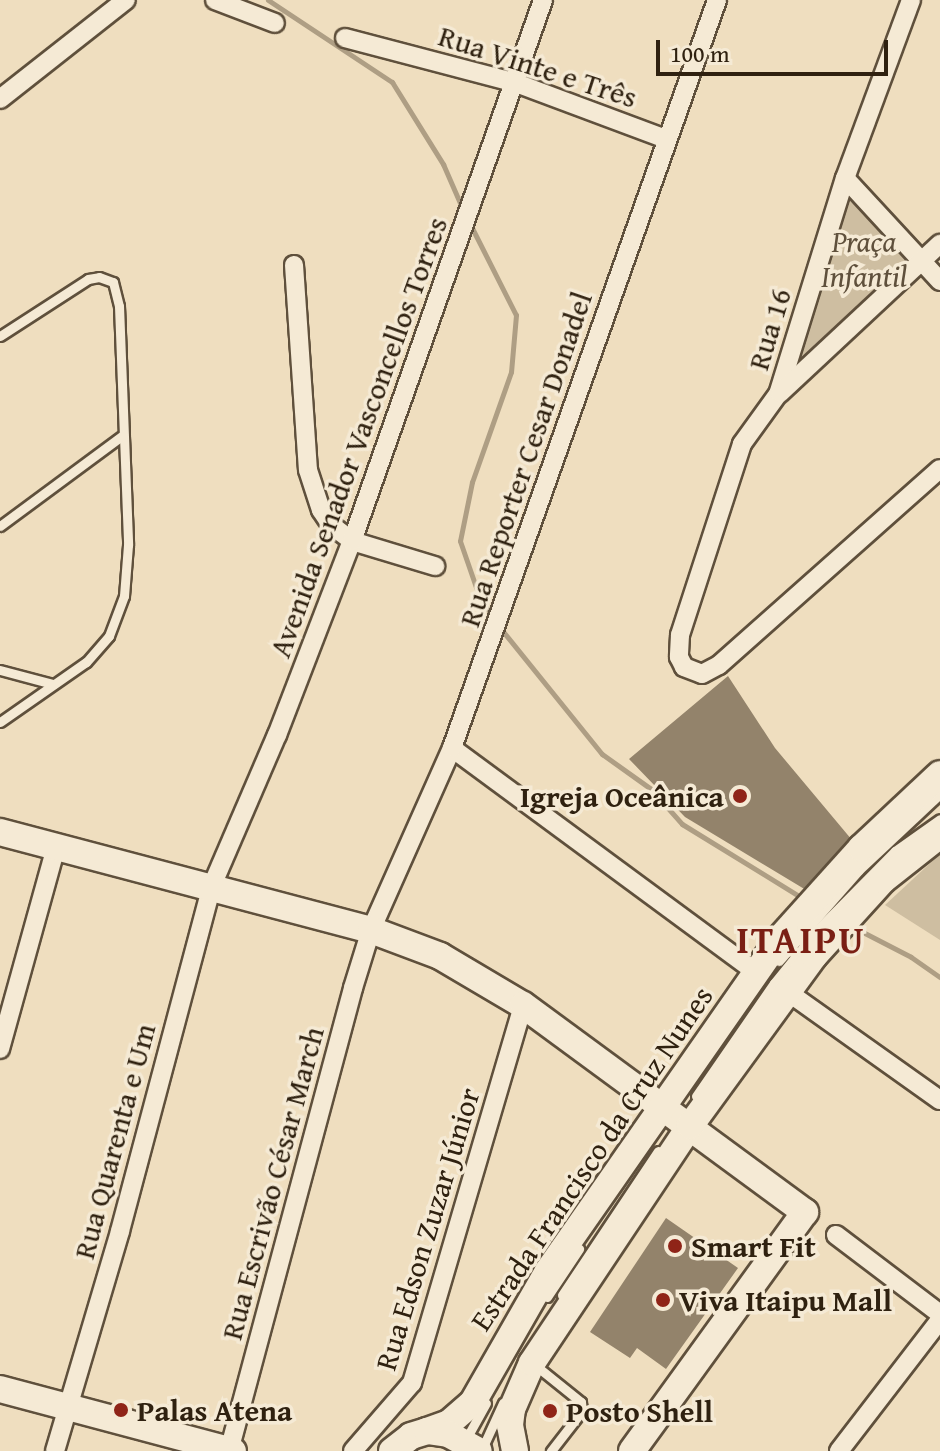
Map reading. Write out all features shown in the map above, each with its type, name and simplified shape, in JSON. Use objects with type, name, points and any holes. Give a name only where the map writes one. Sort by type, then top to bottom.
[{"type":"main road","name":"Estrada Francisco da Cruz Nunes","points":[[515,1451],[510,1425],[512,1409],[532,1363],[675,1119],[755,971],[861,848],[940,774]]},
{"type":"main road","points":[[0,832],[371,930],[440,956],[523,1005],[805,1212],[632,1451]]},
{"type":"main road","name":"Estrada Francisco da Cruz Nunes","points":[[392,1451],[411,1436],[449,1423],[473,1402],[548,1271],[785,990],[883,880],[940,835]]},
{"type":"main road","points":[[0,1389],[231,1451]]},
{"type":"main road","points":[[427,1431],[448,1434],[471,1449]]},
{"type":"street","points":[[0,99],[126,0]]},
{"type":"street","points":[[215,0],[275,23]]},
{"type":"street","name":"Avenida Senador Vasconcellos Torres","points":[[211,888],[277,735],[352,541],[543,0]]},
{"type":"street","name":"Rua Reporter Cesar Donadel","points":[[371,930],[452,748],[717,0]]},
{"type":"street","name":"Rua 16","points":[[911,0],[845,178],[778,394],[742,444],[680,635],[679,657],[684,667],[702,674],[719,665],[940,469]]},
{"type":"street","name":"Rua Vinte e Três","points":[[345,38],[516,83],[666,139]]},
{"type":"street","points":[[845,178],[940,281]]},
{"type":"street","points":[[778,394],[940,244]]},
{"type":"street","points":[[294,265],[312,492],[331,525],[352,541],[435,566]]},
{"type":"street","points":[[452,748],[755,971]]},
{"type":"street","points":[[0,1049],[56,847]]},
{"type":"street","name":"Rua Quarenta e Um","points":[[55,1451],[120,1231],[211,888]]},
{"type":"street","name":"Rua Escrivão César March","points":[[231,1451],[371,930]]},
{"type":"street","points":[[785,990],[940,1100]]},
{"type":"street","name":"Rua Edson Zuzar Júnior","points":[[353,1451],[412,1383],[523,1005]]},
{"type":"street","points":[[836,1235],[940,1314]]},
{"type":"street","points":[[839,1451],[940,1320]]},
{"type":"lane","points":[[0,336],[88,279],[99,277],[113,282],[119,306],[128,545],[119,614],[97,652],[0,722]]},
{"type":"lane","points":[[0,526],[123,435]]},
{"type":"lane","points":[[0,670],[53,684]]},
{"type":"lane","points":[[675,1119],[774,966],[858,871],[940,794]]},
{"type":"lane","points":[[539,1310],[774,983],[817,930],[895,851],[940,819]]},
{"type":"lane","points":[[471,1449],[509,1391],[578,1267],[665,1141]]},
{"type":"lane","points":[[471,1449],[525,1335]]},
{"type":"lane","points":[[532,1363],[581,1402],[582,1411],[551,1451]]},
{"type":"green space","name":"Praça Infantil","points":[[849,188],[914,260],[788,374]]},
{"type":"green space","points":[[940,854],[940,940],[885,905]]},
{"type":"building","name":"Igreja Oceânica","points":[[728,676],[775,748],[852,840],[806,890],[685,817],[629,759]]},
{"type":"building","name":"Viva Itaipu Mall","points":[[666,1218],[738,1268],[666,1369],[637,1348],[630,1358],[590,1332]]},
{"type":"waterway","points":[[268,0],[392,82],[443,164],[463,210]]},
{"type":"waterway","points":[[469,222],[516,315],[511,372],[472,482],[460,541],[478,593],[493,618]]},
{"type":"waterway","points":[[501,629],[602,754],[651,789],[682,824],[799,896]]},
{"type":"waterway","points":[[853,927],[911,957],[940,977]]},
{"type":"place","name":"Igreja Oceânica","points":[[740,796]]},
{"type":"place","name":"Smart Fit","points":[[675,1246]]},
{"type":"place","name":"Viva Itaipu Mall","points":[[663,1300]]},
{"type":"place","name":"Palas Atena","points":[[121,1410]]},
{"type":"place","name":"Posto Shell","points":[[550,1411]]},
{"type":"district","name":"ITAIPU","points":[[801,940]]}]
